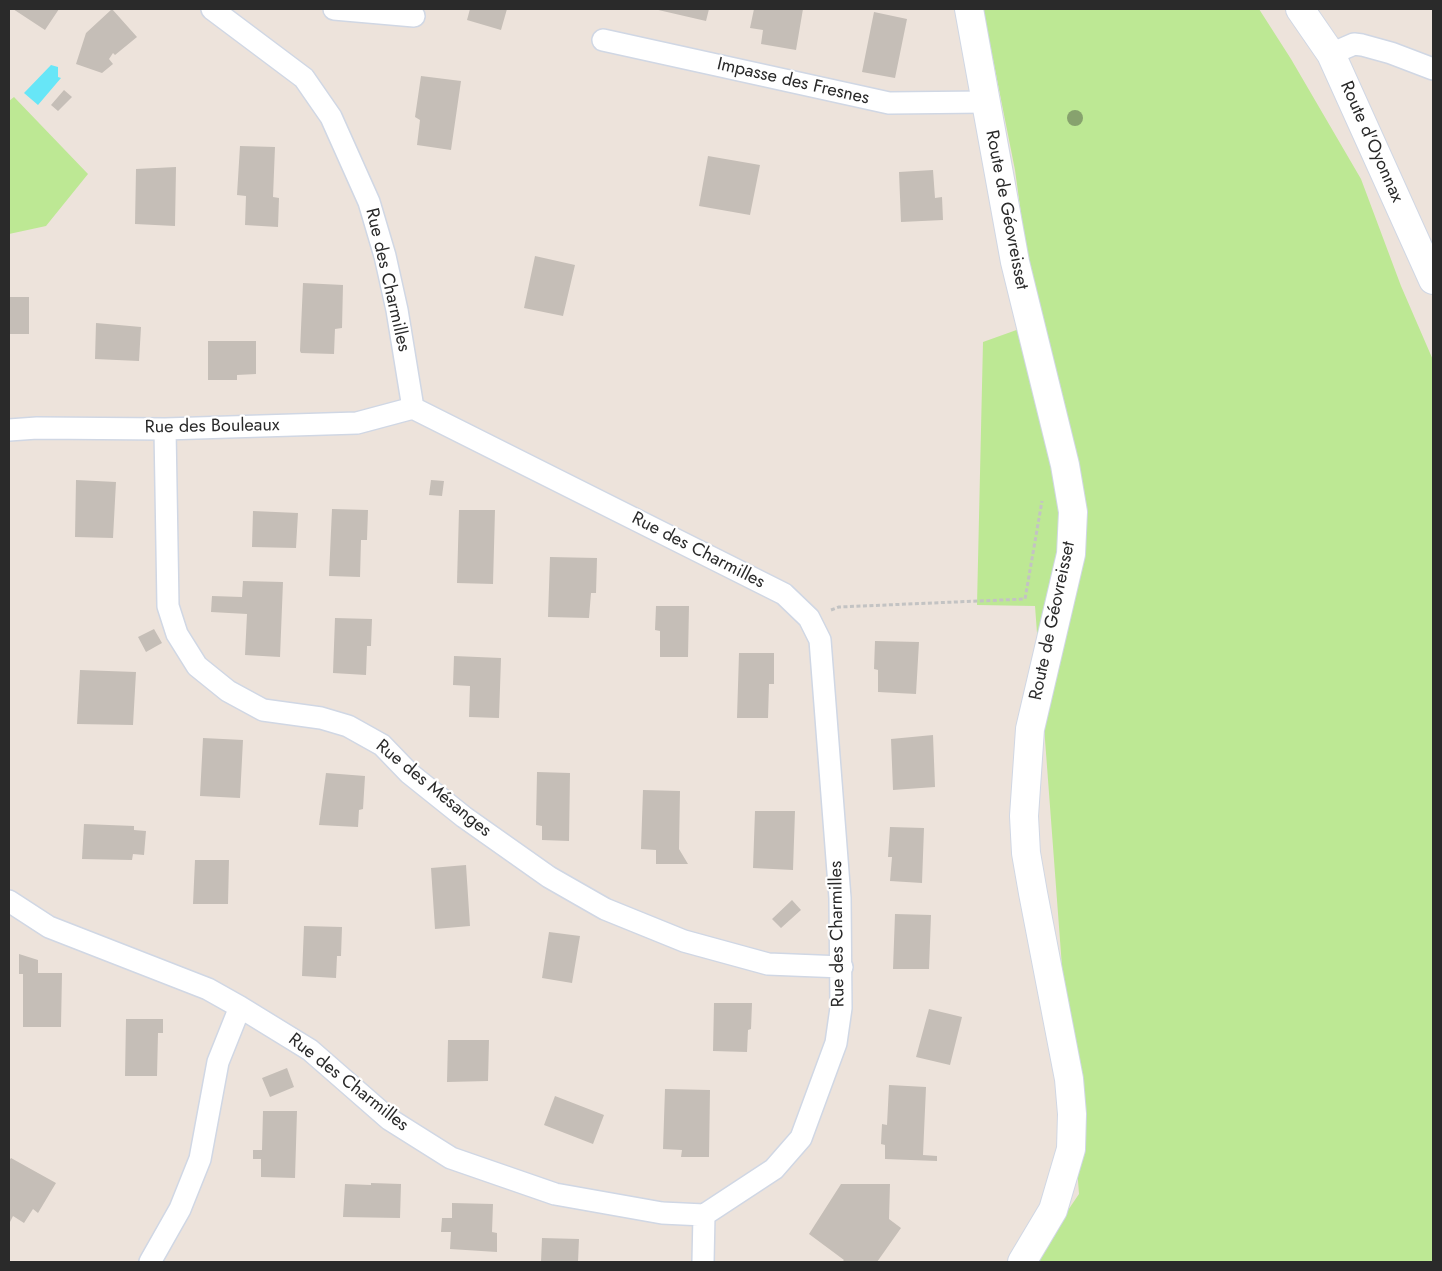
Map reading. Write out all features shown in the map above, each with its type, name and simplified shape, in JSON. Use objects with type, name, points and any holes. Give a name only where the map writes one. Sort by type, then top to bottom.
[{"type":"street","name":"Rue des Charmilles","points":[[9,901],[49,927],[208,989],[240,1007],[310,1050],[389,1119],[451,1158],[555,1194],[662,1213],[704,1215],[774,1169],[801,1138],[836,1043],[842,1008],[840,898],[820,640],[810,618],[784,594],[413,408],[397,310],[385,256],[369,202],[331,117],[304,78],[212,9]]},
{"type":"street","points":[[334,9],[414,16]]},
{"type":"street","name":"Route de Géovreisset","points":[[969,9],[1015,262],[1065,465],[1073,512],[1069,563],[1030,729],[1024,816],[1026,853],[1031,885],[1069,1078],[1072,1114],[1071,1149],[1064,1180],[1053,1210],[1022,1262]]},
{"type":"street","name":"Route d'Oyonnax","points":[[1300,9],[1331,54],[1433,280]]},
{"type":"street","name":"Impasse des Fresnes","points":[[603,40],[889,103],[985,102]]},
{"type":"street","points":[[1331,54],[1354,44],[1362,45],[1391,53],[1433,69]]},
{"type":"street","name":"Rue des Bouleaux","points":[[9,430],[46,428],[165,429],[357,423],[413,408]]},
{"type":"street","name":"Rue des Mésanges","points":[[165,429],[168,606],[177,634],[196,666],[228,691],[263,710],[320,718],[348,726],[382,745],[409,772],[464,817],[548,877],[605,909],[684,941],[768,964],[842,967]]},
{"type":"street","points":[[150,1262],[180,1209],[200,1159],[218,1062],[240,1007]]},
{"type":"street","points":[[703,1262],[704,1215]]},
{"type":"path","points":[[810,618],[839,607],[1026,599],[1044,491]]},
{"type":"green space","points":[[983,9],[1259,9],[1291,59],[1361,179],[1401,286],[1433,360],[1433,1262],[1033,1262],[1079,1194],[1035,606],[977,605],[983,342],[1036,323],[1015,170]]},
{"type":"green space","points":[[14,97],[88,174],[46,226],[9,234],[9,101]]},
{"type":"water","points":[[51,65],[58,67],[58,77],[61,78],[38,105],[24,93]]},
{"type":"building","points":[[13,9],[59,9],[45,30]]},
{"type":"building","points":[[112,9],[137,37],[115,55],[113,53],[109,59],[113,64],[102,73],[76,64],[86,33]]},
{"type":"building","points":[[470,9],[507,9],[501,30],[467,20]]},
{"type":"building","points":[[654,9],[709,9],[706,21]]},
{"type":"building","points":[[754,9],[803,9],[796,50],[761,44],[763,30],[750,28]]},
{"type":"building","points":[[874,12],[907,19],[895,78],[862,72]]},
{"type":"building","points":[[421,76],[461,81],[451,150],[417,145],[420,120],[415,117]]},
{"type":"building","points":[[64,90],[72,97],[58,111],[51,105]]},
{"type":"building","points":[[240,146],[275,147],[273,197],[279,198],[278,227],[245,225],[246,196],[237,195]]},
{"type":"building","points":[[708,156],[760,165],[750,215],[699,206]]},
{"type":"building","points":[[176,167],[175,226],[135,224],[136,169]]},
{"type":"building","points":[[933,170],[935,198],[942,197],[943,220],[901,222],[899,172]]},
{"type":"building","points":[[535,256],[575,265],[563,316],[524,308]]},
{"type":"building","points":[[303,283],[343,285],[342,328],[335,329],[334,354],[301,353],[300,351]]},
{"type":"building","points":[[9,297],[29,297],[29,334],[9,334]]},
{"type":"building","points":[[96,323],[141,327],[139,361],[95,359]]},
{"type":"building","points":[[208,341],[256,341],[256,374],[237,375],[237,380],[208,380]]},
{"type":"building","points":[[76,480],[116,482],[113,538],[75,537]]},
{"type":"building","points":[[431,480],[444,481],[442,496],[429,495]]},
{"type":"building","points":[[332,509],[368,510],[367,540],[361,540],[360,577],[329,576]]},
{"type":"building","points":[[459,510],[495,510],[493,584],[457,583]]},
{"type":"building","points":[[253,511],[298,513],[296,548],[252,547]]},
{"type":"building","points":[[550,557],[597,558],[596,593],[591,593],[589,618],[548,617]]},
{"type":"building","points":[[243,581],[283,582],[280,657],[245,655],[247,614],[211,612],[212,596],[242,597]]},
{"type":"building","points":[[656,606],[689,606],[688,657],[660,657],[660,631],[655,630]]},
{"type":"building","points":[[335,618],[372,619],[371,646],[367,646],[366,675],[333,673]]},
{"type":"building","points":[[154,629],[162,643],[146,652],[138,637]]},
{"type":"building","points":[[875,641],[919,642],[916,694],[878,692],[878,670],[874,669]]},
{"type":"building","points":[[739,653],[774,653],[774,684],[769,684],[768,718],[737,718]]},
{"type":"building","points":[[454,656],[501,658],[499,718],[469,717],[470,686],[453,685]]},
{"type":"building","points":[[80,670],[136,672],[133,725],[77,724]]},
{"type":"building","points":[[933,735],[935,787],[893,790],[891,739]]},
{"type":"building","points":[[203,738],[243,740],[240,798],[200,796]]},
{"type":"building","points":[[537,772],[570,773],[569,841],[542,840],[542,826],[536,825]]},
{"type":"building","points":[[326,773],[365,776],[363,809],[359,810],[358,827],[319,825]]},
{"type":"building","points":[[643,790],[680,791],[679,849],[688,864],[656,864],[656,850],[641,849]]},
{"type":"building","points":[[755,811],[795,811],[793,870],[753,868]]},
{"type":"building","points":[[84,824],[134,826],[134,830],[146,831],[144,855],[133,854],[132,860],[82,859]]},
{"type":"building","points":[[890,827],[924,828],[922,883],[890,881],[892,857],[888,857]]},
{"type":"building","points":[[195,860],[229,860],[228,904],[193,904]]},
{"type":"building","points":[[466,865],[470,926],[435,929],[431,868]]},
{"type":"building","points":[[792,900],[801,910],[781,928],[772,919]]},
{"type":"building","points":[[895,914],[931,915],[929,969],[893,969]]},
{"type":"building","points":[[304,926],[342,927],[341,956],[337,956],[336,978],[302,976]]},
{"type":"building","points":[[549,932],[580,936],[572,983],[542,978]]},
{"type":"building","points":[[19,954],[38,960],[38,973],[62,973],[61,1027],[23,1027],[23,974],[19,974]]},
{"type":"building","points":[[714,1003],[752,1003],[751,1029],[748,1030],[747,1052],[713,1051]]},
{"type":"building","points":[[929,1009],[962,1017],[950,1065],[916,1057]]},
{"type":"building","points":[[126,1019],[163,1019],[163,1033],[158,1033],[157,1076],[125,1076]]},
{"type":"building","points":[[448,1040],[489,1040],[488,1081],[447,1082]]},
{"type":"building","points":[[287,1068],[294,1087],[270,1097],[262,1078]]},
{"type":"building","points":[[889,1085],[926,1087],[923,1155],[937,1156],[937,1161],[885,1159],[885,1145],[881,1144],[882,1124],[887,1125]]},
{"type":"building","points":[[665,1089],[710,1090],[709,1157],[681,1157],[682,1150],[663,1149]]},
{"type":"building","points":[[555,1096],[604,1115],[593,1144],[544,1125]]},
{"type":"building","points":[[263,1111],[297,1111],[295,1178],[261,1177],[261,1159],[253,1159],[253,1150],[262,1150]]},
{"type":"building","points":[[11,1158],[56,1183],[38,1213],[33,1209],[24,1223],[13,1216],[9,1224],[9,1161]]},
{"type":"building","points":[[371,1183],[401,1184],[400,1218],[343,1217],[345,1184],[371,1185]]},
{"type":"building","points":[[841,1184],[890,1184],[889,1219],[901,1228],[877,1262],[842,1262],[844,1260],[809,1234]]},
{"type":"building","points":[[452,1203],[493,1204],[492,1232],[497,1233],[497,1252],[450,1249],[451,1232],[441,1232],[442,1218],[452,1218]]},
{"type":"building","points":[[542,1238],[579,1239],[578,1262],[541,1262]]}]
